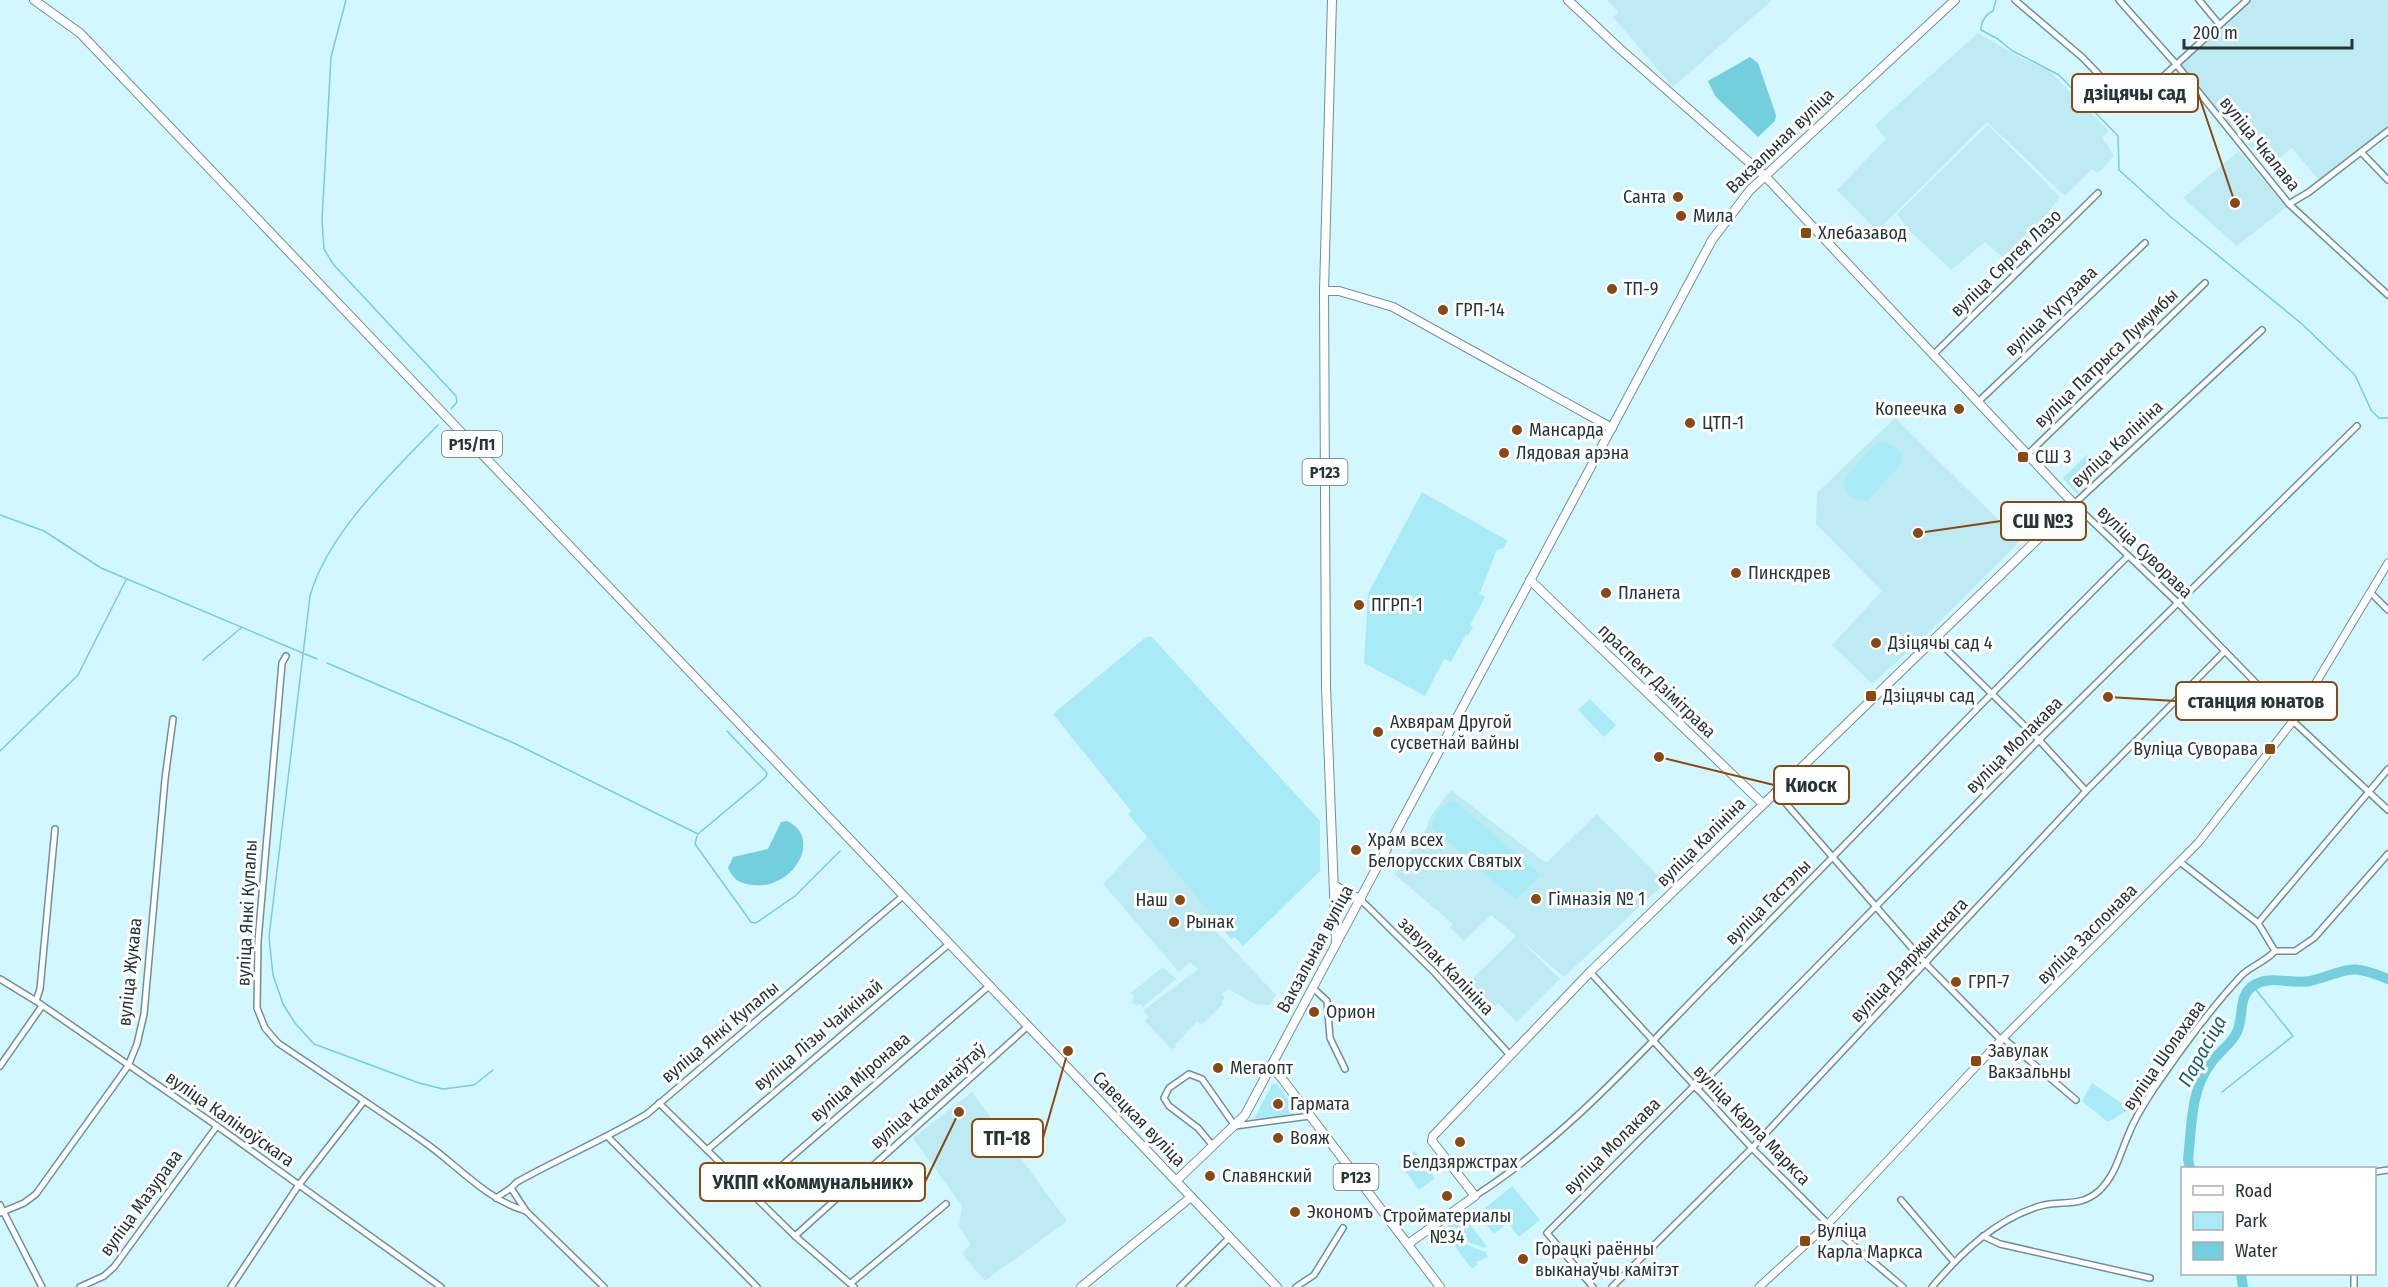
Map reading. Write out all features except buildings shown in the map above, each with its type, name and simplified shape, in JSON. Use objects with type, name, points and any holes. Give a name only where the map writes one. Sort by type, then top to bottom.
[{"type":"main road","name":"Р15/П1","points":[[34,0],[80,33],[903,896]]},
{"type":"main road","name":"Р123","points":[[1332,0],[1324,291],[1326,698],[1336,944]]},
{"type":"main road","points":[[1569,0],[1619,48],[1766,177]]},
{"type":"main road","name":"Вакзальная вуліца","points":[[1176,1181],[1245,1115],[1712,240],[1741,200],[1955,0]]},
{"type":"main road","name":"вуліца Суворава","points":[[1766,177],[2074,504]]},
{"type":"main road","points":[[1324,291],[1339,291],[1392,307],[1612,428]]},
{"type":"main road","name":"вуліца Калініна","points":[[1475,1196],[1432,1141],[1433,1136],[1509,1054],[1590,972],[1762,803],[2074,504]]},
{"type":"main road","name":"праспект Дзімітрава","points":[[1530,580],[1762,803]]},
{"type":"main road","points":[[1335,886],[1361,900]]},
{"type":"main road","name":"Савецкая вуліца","points":[[903,896],[1277,1287]]},
{"type":"main road","name":"Р123","points":[[1270,1067],[1280,1076],[1440,1287]]},
{"type":"main road","name":"вуліца Гастэлы","points":[[1407,1244],[1475,1196]]},
{"type":"main road","points":[[1081,1287],[1191,1197]]},
{"type":"street","points":[[2015,0],[2083,58],[2126,103],[2134,103],[2247,0]]},
{"type":"street","name":"вуліца Чкалава","points":[[2119,0],[2176,64],[2289,204],[2388,295]]},
{"type":"street","points":[[2199,0],[2219,24]]},
{"type":"street","points":[[2289,204],[2309,192],[2388,131]]},
{"type":"street","points":[[2361,152],[2388,180]]},
{"type":"street","name":"вуліца Сяргея Лазо","points":[[1934,354],[2098,193]]},
{"type":"street","name":"вуліца Кутузава","points":[[1978,402],[2145,243]]},
{"type":"street","name":"вуліца Патрыса Лумумбы","points":[[2028,454],[2205,283]]},
{"type":"street","name":"вуліца Калініна","points":[[2074,504],[2262,330]]},
{"type":"street","name":"вуліца Молакава","points":[[1593,1287],[1547,1233],[1696,1088],[2039,740],[2357,426]]},
{"type":"street","name":"вуліца Суворава","points":[[2074,504],[2179,604],[2293,721],[2388,810]]},
{"type":"street","name":"вуліца Гастэлы","points":[[1475,1196],[1537,1153],[1652,1041],[1833,859],[1990,693],[2128,556]]},
{"type":"street","name":"вуліца Заслонава","points":[[1759,1287],[1828,1224],[2002,1039],[2180,862],[2293,721],[2388,564]]},
{"type":"street","points":[[2371,593],[2388,610]]},
{"type":"street","points":[[1935,638],[2039,740],[2086,791]]},
{"type":"street","name":"вуліца Дзяржынскага","points":[[1612,1287],[1752,1148],[2086,791],[2225,651]]},
{"type":"street","name":"вуліца Янкі Купалы","points":[[286,656],[282,663],[259,929],[258,1008],[265,1028],[278,1043],[428,1145],[496,1198],[526,1211]]},
{"type":"street","name":"вуліца Жукава","points":[[1,1210],[24,1203],[36,1194],[128,1066],[137,1044],[144,1014],[164,791],[173,718]]},
{"type":"street","points":[[2258,923],[2388,769]]},
{"type":"street","points":[[1775,791],[1926,964],[2002,1039],[2076,1100]]},
{"type":"street","points":[[36,1001],[40,989],[56,829]]},
{"type":"street","points":[[2180,862],[2258,923],[2275,951],[2295,951],[2314,938],[2388,854]]},
{"type":"street","name":"вуліца Янкі Купалы","points":[[496,1198],[517,1182],[590,1142],[608,1137],[647,1114],[903,896]]},
{"type":"street","name":"завулак Калініна","points":[[1361,900],[1434,972],[1509,1054]]},
{"type":"street","name":"вуліца Лізы Чайкінай","points":[[707,1150],[949,944]]},
{"type":"street","name":"вуліца Шолахава","points":[[1932,1287],[1954,1262],[1993,1228],[2041,1205],[2075,1203],[2099,1191],[2112,1176],[2142,1107],[2193,1035],[2244,973],[2259,965],[2275,951]]},
{"type":"street","name":"вуліца Карла Маркса","points":[[1590,972],[1752,1148],[1828,1224],[1903,1287]]},
{"type":"street","name":"вуліца Каліноўскага","points":[[0,980],[36,1001],[217,1125],[298,1186],[441,1287]]},
{"type":"street","name":"вуліца Міронава","points":[[751,1192],[989,986]]},
{"type":"street","points":[[1313,988],[1327,1001],[1330,1038],[1345,1069]]},
{"type":"street","points":[[0,1065],[42,1006]]},
{"type":"street","name":"вуліца Касманаўтаў","points":[[795,1236],[1027,1027]]},
{"type":"street","points":[[1213,1146],[1197,1128],[1168,1106],[1164,1098],[1169,1088],[1189,1074],[1195,1074],[1202,1079],[1235,1126],[1310,1116]]},
{"type":"street","points":[[231,1287],[298,1186],[364,1101]]},
{"type":"street","points":[[659,1103],[795,1236],[852,1285],[946,1204]]},
{"type":"street","name":"вуліца Мазурава","points":[[80,1287],[114,1267],[217,1125]]},
{"type":"street","points":[[608,1137],[757,1287]]},
{"type":"street","name":"вуліца Янкі Купалы","points":[[511,1188],[526,1211],[604,1287]]},
{"type":"street","points":[[1901,1200],[1954,1262]]},
{"type":"street","points":[[1,1210],[42,1287]]},
{"type":"street","points":[[1296,1287],[1314,1275],[1343,1228]]},
{"type":"street","points":[[1983,1236],[2000,1244],[2150,1278]]},
{"type":"street","points":[[1180,1287],[1230,1238]]},
{"type":"shaded area","points":[[1607,0],[1771,1],[1673,87],[1613,17],[1619,12]]},
{"type":"shaded area","points":[[2253,0],[2388,0],[2388,129],[2321,183],[2292,148],[2268,167],[2178,64]]},
{"type":"shaded area","points":[[1978,33],[2021,58],[2047,69],[2109,131],[2102,137],[2114,156],[2098,173],[2092,169],[2065,196],[1987,122],[1877,231],[1837,190],[1886,139],[1875,125]]},
{"type":"shaded area","name":"Хлебазавод","points":[[1988,125],[2060,197],[2009,263],[1985,242],[1951,270],[1907,228],[1897,214]]},
{"type":"shaded area","points":[[2239,151],[2286,207],[2237,246],[2183,198]]},
{"type":"shaded area","points":[[1895,418],[2020,541],[1921,640],[1872,684],[1832,645],[1882,591],[1816,524],[1817,493]]},
{"type":"shaded area","name":"Гімназія № 1","points":[[1451,790],[1546,863],[1597,814],[1665,883],[1564,977],[1519,939],[1560,979],[1517,1022],[1498,1003],[1486,1014],[1468,993],[1471,990],[1466,985],[1516,936],[1491,915],[1464,941],[1450,928],[1453,924],[1394,874],[1426,829],[1430,817]]},
{"type":"shaded area","name":"Рынак","points":[[1147,837],[1215,919],[1210,925],[1276,995],[1269,1005],[1255,1004],[1228,989],[1222,994],[1225,998],[1221,1002],[1223,1004],[1202,1025],[1197,1021],[1175,1045],[1177,1047],[1171,1049],[1145,1021],[1149,1017],[1143,1011],[1198,969],[1190,962],[1179,972],[1103,884]]},
{"type":"shaded area","points":[[1163,967],[1176,979],[1143,1007],[1140,1004],[1137,1006],[1132,1002],[1134,997],[1131,993]]},
{"type":"shaded area","points":[[972,1092],[1067,1221],[985,1281],[962,1254],[970,1244],[959,1226],[962,1206],[913,1138]]},
{"type":"green space","points":[[1881,443],[1894,446],[1898,450],[1902,456],[1900,465],[1867,501],[1850,497],[1845,490],[1844,479],[1874,445]]},
{"type":"green space","points":[[2087,455],[2101,471],[2077,494],[2063,478]]},
{"type":"green space","points":[[1422,492],[1508,541],[1504,548],[1497,550],[1479,594],[1485,597],[1470,625],[1473,627],[1468,635],[1466,634],[1451,662],[1444,659],[1425,696],[1364,663],[1368,594]]},
{"type":"green space","points":[[1146,637],[1152,637],[1320,821],[1320,871],[1243,946],[1235,937],[1231,939],[1128,814],[1131,811],[1053,714]]},
{"type":"green space","points":[[1590,699],[1616,725],[1604,737],[1578,710]]},
{"type":"green space","points":[[1454,800],[1541,875],[1516,900],[1432,828],[1439,811]]},
{"type":"green space","points":[[1276,1083],[1296,1110],[1294,1115],[1257,1120],[1255,1117],[1272,1085]]},
{"type":"green space","points":[[2092,1083],[2130,1109],[2108,1122],[2082,1101]]},
{"type":"green space","points":[[1415,1151],[1435,1178],[1419,1190],[1399,1162]]},
{"type":"green space","points":[[1512,1186],[1540,1220],[1519,1237],[1508,1223],[1494,1234],[1478,1214]]},
{"type":"green space","points":[[1461,1213],[1486,1245],[1485,1248],[1459,1239],[1447,1225]]},
{"type":"green space","points":[[1459,1242],[1486,1252],[1488,1257],[1476,1262],[1477,1265],[1472,1269],[1454,1245]]},
{"type":"water","points":[[1750,57],[1758,63],[1776,115],[1775,121],[1758,137],[1715,96],[1708,81]]},
{"type":"water","points":[[787,821],[798,829],[803,838],[803,850],[799,861],[791,871],[781,879],[768,884],[753,885],[735,878],[728,868],[733,857],[768,849],[781,822]]},
{"type":"waterway","points":[[346,0],[331,57],[322,220],[324,249],[333,264],[456,396],[457,402],[451,409]]},
{"type":"waterway","points":[[1996,0],[1993,11],[1988,14],[1981,30],[1998,39],[2011,50],[2059,75],[2118,136],[2119,170],[2172,218],[2302,324],[2355,375],[2371,410],[2379,418],[2388,418]]},
{"type":"waterway","points":[[438,425],[364,504],[346,527],[331,549],[310,596],[269,937],[273,975],[283,1004],[295,1023],[314,1044],[419,1083],[443,1089],[474,1085],[493,1070]]},
{"type":"waterway","points":[[0,515],[44,531],[101,568],[317,659]]},
{"type":"waterway","points":[[0,751],[78,675],[126,580]]},
{"type":"waterway","points":[[203,660],[241,628]]},
{"type":"waterway","points":[[327,663],[516,744],[698,834],[766,777],[767,773],[727,731]]},
{"type":"waterway","points":[[697,836],[695,844],[751,922],[756,923],[795,896],[840,851]]},
{"type":"waterway","name":"Парасіца","points":[[2190,1167],[2188,1159],[2191,1122],[2199,1085],[2211,1063],[2237,1032],[2243,1000],[2250,989],[2262,981],[2303,982],[2348,970],[2364,971],[2388,979]]},
{"type":"waterway","points":[[2222,1092],[2293,1036],[2253,986]]},
{"type":"waterway","name":"Парасіца","points":[[2241,1275],[2243,1287]]},
{"type":"place","name":"Санта","points":[[1678,197]]},
{"type":"place","name":"дзіцячы сад","points":[[2235,203]]},
{"type":"place","name":"Мила","points":[[1681,216]]},
{"type":"place","name":"Хлебазавод","points":[[1806,233]]},
{"type":"place","name":"ТП-9","points":[[1612,289]]},
{"type":"place","name":"ГРП-14","points":[[1443,310]]},
{"type":"place","name":"Копеечка","points":[[1959,409]]},
{"type":"place","name":"ЦТП-1","points":[[1690,423]]},
{"type":"place","name":"Мансарда","points":[[1517,430]]},
{"type":"place","name":"Лядовая арэна","points":[[1504,453]]},
{"type":"place","name":"СШ 3","points":[[2023,457]]},
{"type":"place","name":"СШ №3","points":[[1918,533]]},
{"type":"place","name":"Пинскдрев","points":[[1736,573]]},
{"type":"place","name":"Планета","points":[[1606,593]]},
{"type":"place","name":"ПГРП-1","points":[[1359,605]]},
{"type":"place","name":"Дзіцячы сад 4","points":[[1876,643]]},
{"type":"place","name":"Дзіцячы сад","points":[[1871,696]]},
{"type":"place","name":"станция юнатов","points":[[2108,697]]},
{"type":"place","name":"Ахвярам Другой сусветнай вайны","points":[[1378,732]]},
{"type":"place","name":"Вуліца Суворава","points":[[2270,749]]},
{"type":"place","name":"Киоск","points":[[1659,757]]},
{"type":"place","name":"Храм всех Белорусских Святых","points":[[1356,850]]},
{"type":"place","name":"Гімназія № 1","points":[[1536,899]]},
{"type":"place","name":"Наш","points":[[1180,900]]},
{"type":"place","name":"Рынак","points":[[1174,922]]},
{"type":"place","name":"ГРП-7","points":[[1956,982]]},
{"type":"place","name":"Орион","points":[[1314,1012]]},
{"type":"place","name":"ТП-18","points":[[1068,1051]]},
{"type":"place","name":"Завулак Вакзальны","points":[[1976,1061]]},
{"type":"place","name":"Мегаопт","points":[[1218,1068]]},
{"type":"place","name":"Гармата","points":[[1278,1104]]},
{"type":"place","name":"УКПП «Коммунальник»","points":[[959,1112]]},
{"type":"place","name":"Вояж","points":[[1278,1138]]},
{"type":"place","name":"Белдзяржстрах","points":[[1460,1142]]},
{"type":"place","name":"Славянский","points":[[1210,1176]]},
{"type":"place","name":"Стройматериалы №34","points":[[1447,1196]]},
{"type":"place","name":"Экономъ","points":[[1295,1212]]},
{"type":"place","name":"Вуліца Карла Маркса","points":[[1805,1241]]},
{"type":"place","name":"Горацкі раённы выканаўчы камітэт","points":[[1523,1259]]}]
